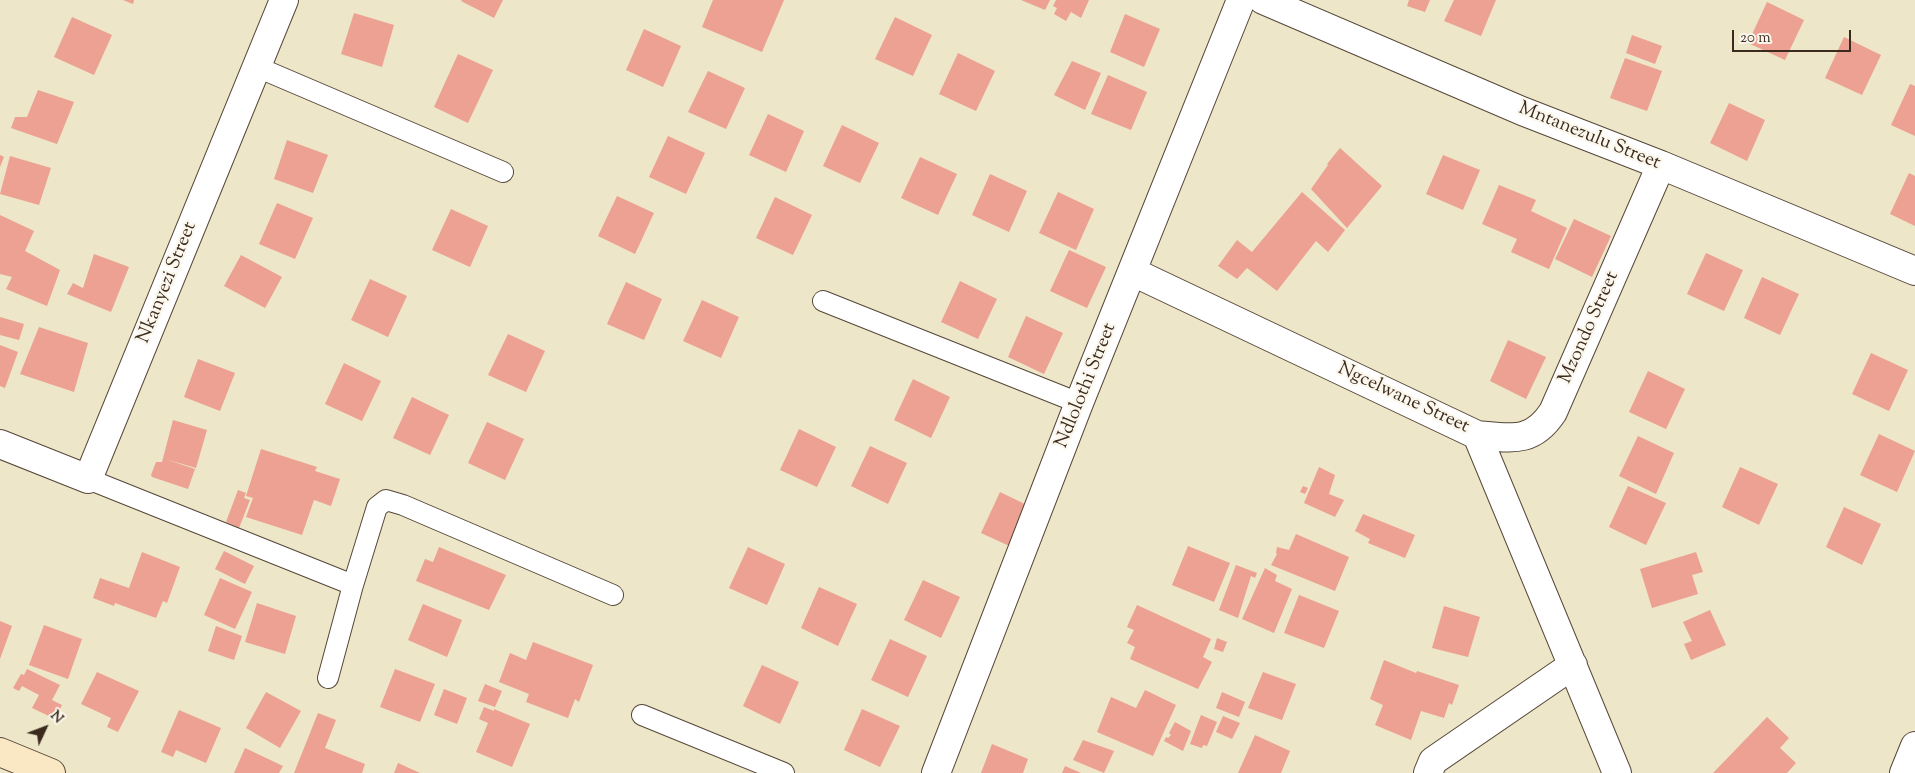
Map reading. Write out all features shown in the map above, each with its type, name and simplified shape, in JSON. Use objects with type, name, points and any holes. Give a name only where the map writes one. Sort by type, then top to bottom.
[{"type":"street","name":"Nkanyezi Street","points":[[88,479],[284,0]]},
{"type":"street","name":"Ndlolothi Street","points":[[936,773],[1079,403],[1241,0]]},
{"type":"street","name":"Mntanezulu Street","points":[[1263,0],[1522,111],[1661,165],[1915,271]]},
{"type":"street","name":"Mzondo Street","points":[[1477,435],[1508,438],[1525,436],[1537,431],[1553,412],[1661,165]]},
{"type":"street","name":"Ngcelwane Street","points":[[1133,272],[1477,435],[1617,773]]},
{"type":"street","points":[[0,444],[88,479]]},
{"type":"street","points":[[1428,773],[1433,761],[1573,665]]},
{"type":"street","points":[[1904,773],[1915,746]]},
{"type":"street","points":[[0,752],[51,773]]},
{"type":"lane","points":[[257,67],[503,172]]},
{"type":"lane","points":[[823,301],[1079,403]]},
{"type":"lane","points":[[88,479],[353,586]]},
{"type":"lane","points":[[328,678],[377,507],[386,500],[403,505],[614,595]]},
{"type":"lane","points":[[642,715],[784,773]]},
{"type":"building","points":[[123,0],[134,0],[133,4]]},
{"type":"building","points":[[462,0],[503,0],[494,18]]},
{"type":"building","points":[[713,0],[784,0],[762,52],[702,27]]},
{"type":"building","points":[[1021,0],[1050,0],[1045,10]]},
{"type":"building","points":[[1056,0],[1089,0],[1081,18],[1071,12],[1066,21],[1054,14],[1057,8],[1053,6]]},
{"type":"building","points":[[1409,0],[1430,0],[1425,12],[1407,6]]},
{"type":"building","points":[[1454,0],[1496,0],[1481,36],[1444,21]]},
{"type":"building","points":[[1767,2],[1804,20],[1785,60],[1748,43]]},
{"type":"building","points":[[354,13],[394,25],[382,67],[341,54]]},
{"type":"building","points":[[1125,14],[1160,29],[1144,67],[1110,52]]},
{"type":"building","points":[[72,17],[112,35],[94,75],[54,57]]},
{"type":"building","points":[[895,17],[932,35],[913,76],[875,59]]},
{"type":"building","points":[[644,29],[681,46],[663,87],[626,70]]},
{"type":"building","points":[[1632,35],[1662,46],[1655,64],[1626,53]]},
{"type":"building","points":[[1844,37],[1881,55],[1862,95],[1825,78]]},
{"type":"building","points":[[958,53],[995,71],[976,111],[939,94]]},
{"type":"building","points":[[458,54],[493,70],[468,123],[434,107]]},
{"type":"building","points":[[1625,58],[1662,71],[1647,111],[1610,98]]},
{"type":"building","points":[[1072,61],[1101,73],[1085,110],[1054,95]]},
{"type":"building","points":[[708,71],[745,88],[726,129],[688,112]]},
{"type":"building","points":[[1108,75],[1147,92],[1131,130],[1091,114]]},
{"type":"building","points":[[1910,84],[1915,86],[1915,136],[1891,125]]},
{"type":"building","points":[[38,90],[74,102],[57,144],[11,128],[15,117],[27,117]]},
{"type":"building","points":[[1729,103],[1765,120],[1747,161],[1710,143]]},
{"type":"building","points":[[768,114],[804,131],[786,172],[749,155]]},
{"type":"building","points":[[842,125],[879,143],[860,183],[823,166]]},
{"type":"building","points":[[668,136],[705,153],[686,194],[649,177]]},
{"type":"building","points":[[287,140],[328,155],[313,193],[274,179]]},
{"type":"building","points":[[1340,148],[1382,186],[1347,228],[1311,189]]},
{"type":"building","points":[[0,155],[4,157],[0,167]]},
{"type":"building","points":[[1443,155],[1480,170],[1463,210],[1426,194]]},
{"type":"building","points":[[10,156],[51,168],[39,205],[0,194]]},
{"type":"building","points":[[920,157],[957,174],[938,215],[901,198]]},
{"type":"building","points":[[1909,173],[1915,176],[1915,226],[1890,214]]},
{"type":"building","points":[[990,174],[1027,191],[1009,232],[972,215]]},
{"type":"building","points":[[1499,185],[1536,200],[1531,211],[1567,228],[1549,269],[1511,252],[1517,239],[1482,224]]},
{"type":"building","points":[[1058,192],[1094,209],[1076,250],[1039,233]]},
{"type":"building","points":[[1302,192],[1345,230],[1328,252],[1316,241],[1277,291],[1247,268],[1237,279],[1218,266],[1237,240],[1252,252]]},
{"type":"building","points":[[617,196],[654,213],[635,254],[598,236]]},
{"type":"building","points":[[775,197],[812,215],[793,255],[756,238]]},
{"type":"building","points":[[277,203],[313,218],[295,259],[259,244]]},
{"type":"building","points":[[451,209],[488,226],[470,267],[432,250]]},
{"type":"building","points":[[0,215],[34,231],[25,251],[60,270],[47,306],[6,289],[12,277],[0,274]]},
{"type":"building","points":[[1574,219],[1611,236],[1592,277],[1555,259]]},
{"type":"building","points":[[1069,250],[1106,267],[1087,308],[1050,291]]},
{"type":"building","points":[[1706,253],[1743,270],[1724,311],[1687,294]]},
{"type":"building","points":[[94,254],[129,267],[111,312],[67,294],[73,283],[83,288]]},
{"type":"building","points":[[241,255],[282,277],[265,308],[224,286]]},
{"type":"building","points":[[1762,277],[1799,294],[1780,335],[1744,318]]},
{"type":"building","points":[[370,279],[407,296],[388,337],[351,320]]},
{"type":"building","points":[[960,281],[997,299],[978,339],[941,322]]},
{"type":"building","points":[[626,282],[662,299],[644,340],[607,324]]},
{"type":"building","points":[[702,300],[739,317],[721,358],[683,341]]},
{"type":"building","points":[[1026,316],[1063,333],[1044,374],[1008,357]]},
{"type":"building","points":[[0,317],[24,324],[19,340],[0,335]]},
{"type":"building","points":[[39,327],[88,343],[74,392],[20,374]]},
{"type":"building","points":[[508,334],[545,351],[526,392],[488,375]]},
{"type":"building","points":[[1508,340],[1546,357],[1526,399],[1490,381]]},
{"type":"building","points":[[0,345],[18,352],[5,388],[0,386]]},
{"type":"building","points":[[1871,353],[1908,370],[1889,411],[1852,394]]},
{"type":"building","points":[[198,359],[235,373],[220,411],[184,397]]},
{"type":"building","points":[[344,363],[381,381],[362,421],[325,404]]},
{"type":"building","points":[[1648,371],[1685,389],[1666,429],[1629,412]]},
{"type":"building","points":[[913,379],[950,397],[931,438],[894,420]]},
{"type":"building","points":[[412,397],[449,415],[430,455],[393,438]]},
{"type":"building","points":[[173,420],[207,430],[196,468],[165,459],[195,469],[188,489],[152,477],[151,475],[156,462],[162,462]]},
{"type":"building","points":[[487,422],[524,439],[505,480],[468,463]]},
{"type":"building","points":[[799,429],[836,447],[817,487],[780,470]]},
{"type":"building","points":[[1879,434],[1915,451],[1897,492],[1860,475]]},
{"type":"building","points":[[1638,436],[1674,453],[1656,494],[1619,476]]},
{"type":"building","points":[[870,446],[907,463],[888,504],[851,486]]},
{"type":"building","points":[[261,449],[317,467],[315,471],[340,479],[331,506],[314,500],[302,535],[246,517],[253,498],[246,496]]},
{"type":"building","points":[[1319,467],[1335,475],[1329,494],[1344,500],[1335,517],[1304,503]]},
{"type":"building","points":[[1740,467],[1778,484],[1759,525],[1722,507]]},
{"type":"building","points":[[1303,486],[1308,488],[1305,494],[1300,492]]},
{"type":"building","points":[[1628,486],[1666,503],[1646,545],[1609,527]]},
{"type":"building","points":[[238,490],[246,493],[244,498],[250,500],[239,528],[226,522]]},
{"type":"building","points":[[1000,492],[1037,510],[1018,550],[981,533]]},
{"type":"building","points":[[1844,507],[1881,524],[1862,565],[1826,547]]},
{"type":"building","points":[[1363,514],[1415,535],[1405,558],[1368,543],[1370,539],[1355,531]]},
{"type":"building","points":[[1296,534],[1349,557],[1335,591],[1271,565],[1277,554],[1277,547],[1289,550]]},
{"type":"building","points":[[1188,546],[1230,563],[1214,602],[1172,585]]},
{"type":"building","points":[[439,547],[506,575],[489,610],[416,581],[425,559],[433,562]]},
{"type":"building","points":[[748,547],[785,564],[767,605],[729,588]]},
{"type":"building","points":[[224,551],[254,566],[245,584],[215,569]]},
{"type":"building","points":[[142,552],[180,567],[167,603],[163,601],[156,618],[115,603],[114,606],[93,598],[100,578],[129,588]]},
{"type":"building","points":[[1696,552],[1703,572],[1692,575],[1698,594],[1652,608],[1640,569]]},
{"type":"building","points":[[1236,565],[1257,573],[1255,578],[1251,576],[1238,618],[1219,610]]},
{"type":"building","points":[[1265,568],[1277,575],[1275,581],[1292,589],[1274,633],[1242,619]]},
{"type":"building","points":[[220,578],[252,592],[235,629],[204,615]]},
{"type":"building","points":[[923,580],[960,597],[941,638],[904,620]]},
{"type":"building","points":[[819,587],[857,604],[838,646],[801,628]]},
{"type":"building","points":[[1299,595],[1339,611],[1324,648],[1284,633]]},
{"type":"building","points":[[257,603],[296,616],[285,654],[245,642]]},
{"type":"building","points":[[423,604],[462,620],[447,657],[408,640]]},
{"type":"building","points":[[1137,605],[1211,639],[1203,657],[1212,662],[1198,689],[1130,659],[1135,647],[1127,643],[1134,630],[1127,627]]},
{"type":"building","points":[[1444,606],[1480,617],[1468,657],[1432,648]]},
{"type":"building","points":[[1710,610],[1726,645],[1691,660],[1684,644],[1692,641],[1683,622]]},
{"type":"building","points":[[0,621],[12,626],[0,659]]},
{"type":"building","points":[[44,625],[82,639],[68,679],[29,665]]},
{"type":"building","points":[[216,626],[242,636],[234,660],[208,651]]},
{"type":"building","points":[[1217,638],[1227,642],[1223,652],[1214,649]]},
{"type":"building","points":[[890,639],[927,656],[908,697],[871,680]]},
{"type":"building","points":[[533,642],[593,665],[579,702],[575,699],[568,718],[526,702],[529,694],[499,682],[510,653],[526,660]]},
{"type":"building","points":[[1384,660],[1416,673],[1417,671],[1459,685],[1452,705],[1449,703],[1444,718],[1421,711],[1411,740],[1375,725],[1383,705],[1370,699]]},
{"type":"building","points":[[762,665],[799,682],[780,724],[743,706]]},
{"type":"building","points":[[27,669],[60,685],[52,700],[62,705],[55,719],[32,708],[39,695],[22,686],[19,691],[13,688],[21,674],[24,675]]},
{"type":"building","points":[[395,669],[435,684],[420,722],[380,707]]},
{"type":"building","points":[[97,672],[139,691],[118,732],[107,727],[111,718],[81,704]]},
{"type":"building","points":[[1263,672],[1296,684],[1282,720],[1248,708]]},
{"type":"building","points":[[485,684],[502,691],[495,707],[478,701]]},
{"type":"building","points":[[444,689],[467,698],[457,724],[434,715]]},
{"type":"building","points":[[1145,690],[1176,705],[1153,756],[1097,732],[1111,697],[1136,708]]},
{"type":"building","points":[[266,692],[301,711],[280,748],[246,728]]},
{"type":"building","points":[[1222,692],[1245,702],[1239,717],[1216,708]]},
{"type":"building","points":[[484,707],[494,711],[494,709],[530,724],[512,767],[476,752],[488,723],[479,719]]},
{"type":"building","points":[[862,709],[900,726],[880,767],[844,750]]},
{"type":"building","points":[[179,710],[221,728],[206,763],[176,750],[173,757],[161,752]]},
{"type":"building","points":[[318,713],[336,720],[325,748],[365,764],[362,773],[294,773]]},
{"type":"building","points":[[1201,715],[1217,722],[1207,746],[1203,745],[1202,748],[1190,744]]},
{"type":"building","points":[[1223,716],[1240,723],[1232,739],[1216,732]]},
{"type":"building","points":[[1767,717],[1789,738],[1780,748],[1796,763],[1787,773],[1713,773]]},
{"type":"building","points":[[1175,722],[1191,731],[1183,751],[1164,741],[1166,737],[1168,738],[1171,735],[1169,733]]},
{"type":"building","points":[[1255,735],[1290,751],[1281,773],[1238,773]]},
{"type":"building","points":[[1083,740],[1114,751],[1104,773],[1073,760]]},
{"type":"building","points":[[992,744],[1028,759],[1023,773],[981,773]]},
{"type":"building","points":[[245,748],[283,766],[279,773],[234,773]]},
{"type":"building","points":[[398,763],[420,773],[394,773]]},
{"type":"building","points":[[1065,766],[1081,773],[1062,773]]}]
